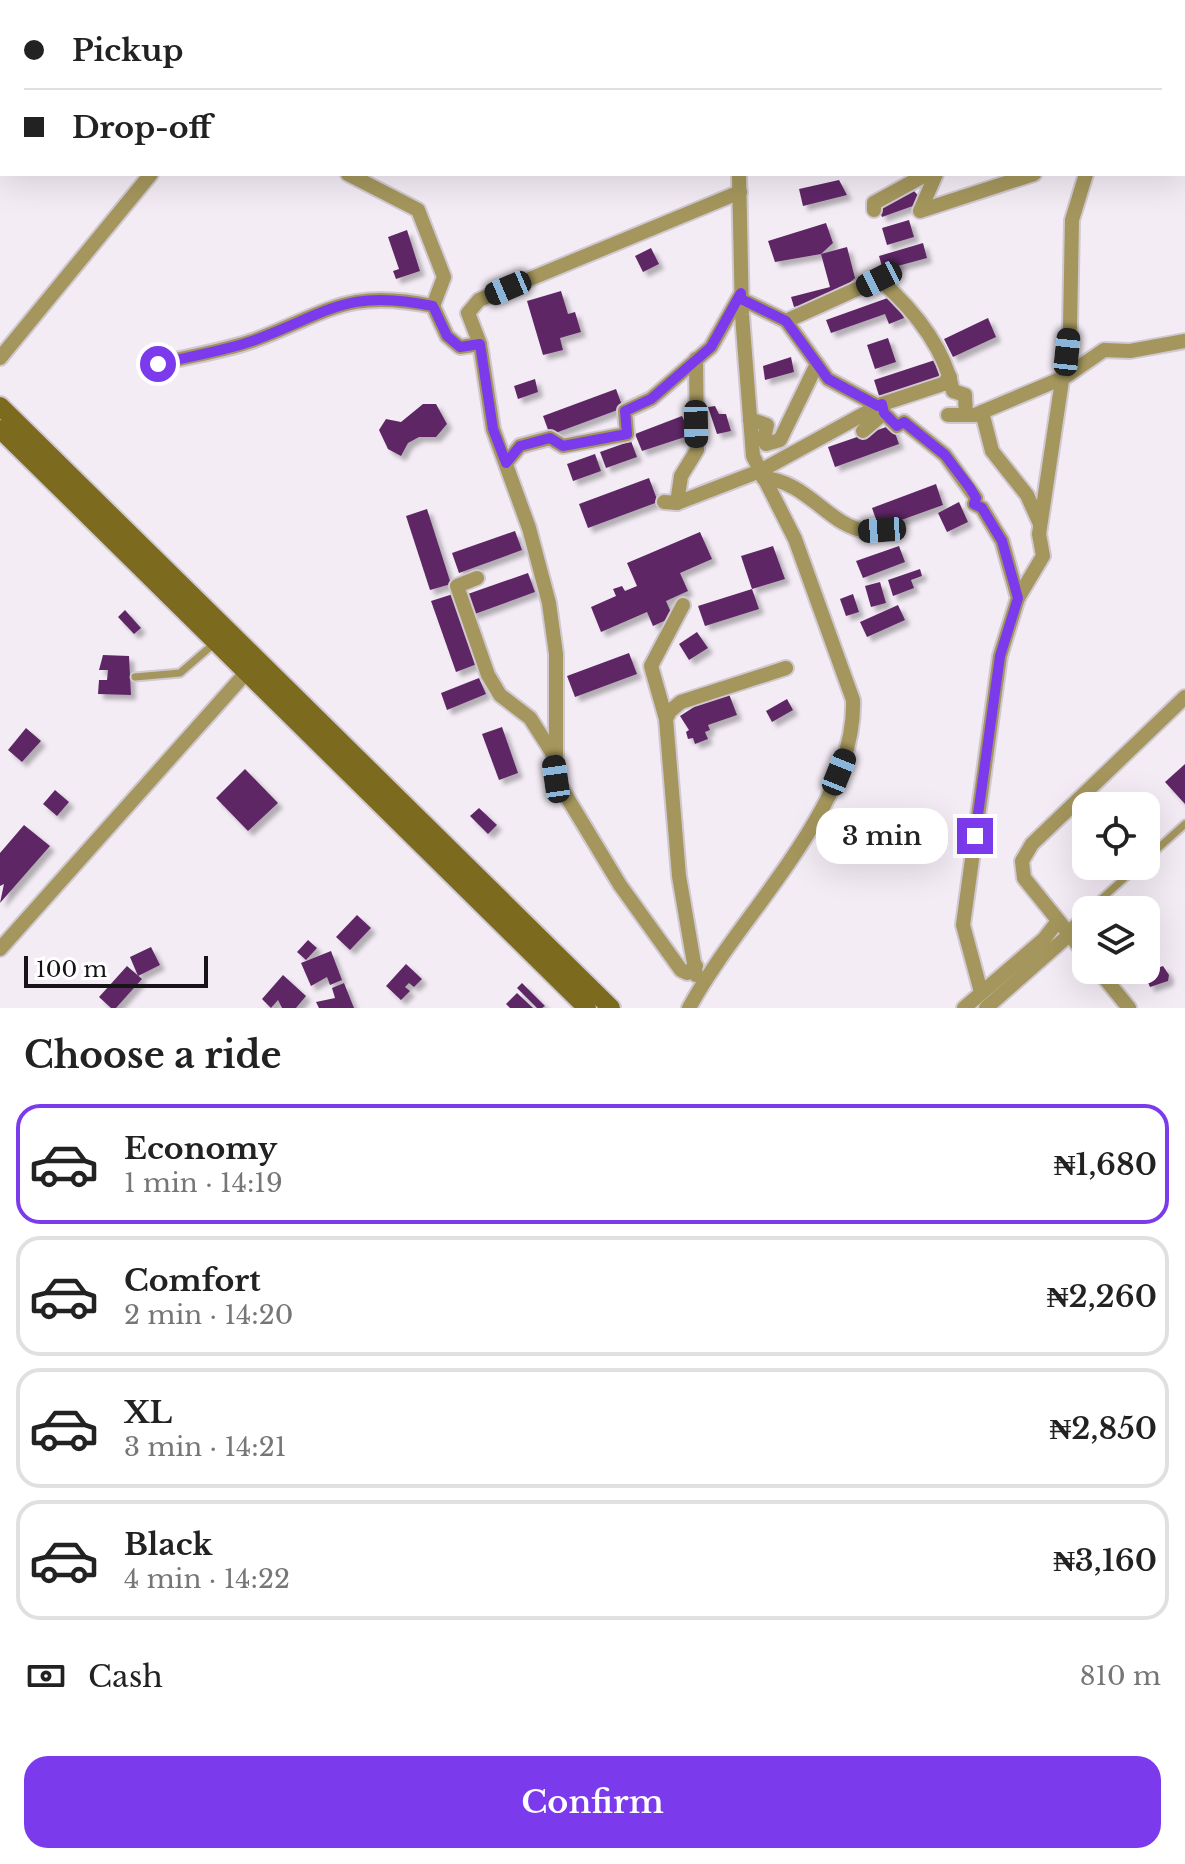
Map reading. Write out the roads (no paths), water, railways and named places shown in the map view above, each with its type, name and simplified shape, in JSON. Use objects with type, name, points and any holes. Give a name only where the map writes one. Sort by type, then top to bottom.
[{"type":"main road","points":[[0,406],[587,1008]]},
{"type":"main road","points":[[0,429],[217,641],[254,665],[611,1008]]},
{"type":"street","points":[[0,358],[149,176]]},
{"type":"street","points":[[352,176],[418,210],[444,277],[433,306],[447,336],[460,347],[480,344]]},
{"type":"street","points":[[689,1008],[829,797],[850,746],[853,700],[795,539],[753,456],[741,296],[739,176]]},
{"type":"street","points":[[874,210],[874,203],[923,176]]},
{"type":"street","points":[[935,176],[920,211],[1028,176]]},
{"type":"street","points":[[986,1001],[963,925],[1000,656],[1018,598],[1043,556],[1040,524],[1065,377],[1070,327],[1072,220],[1085,176]]},
{"type":"street","points":[[696,966],[687,973],[681,970],[620,885],[560,792],[554,754],[556,654],[549,603],[493,429],[480,344],[468,313],[479,300],[740,192]]},
{"type":"street","points":[[786,321],[879,279],[900,297],[935,343],[953,391],[965,395],[966,415]]},
{"type":"street","points":[[741,296],[786,321],[828,379],[881,408],[897,426],[904,422],[945,455],[976,498],[974,504],[982,508],[1002,541],[1018,598]]},
{"type":"street","points":[[506,463],[520,446],[550,438],[563,446],[627,434],[625,411],[651,399],[711,347],[741,296]]},
{"type":"street","points":[[151,374],[158,364],[254,340],[346,301],[398,299],[433,306]]},
{"type":"street","points":[[948,415],[982,412],[1065,377],[1104,350],[1130,351],[1185,341]]},
{"type":"street","points":[[696,359],[697,450],[670,502],[761,475],[881,408],[943,384],[950,377]]},
{"type":"street","points":[[750,419],[767,425],[766,444],[780,440],[817,364]]},
{"type":"street","points":[[863,431],[881,408]]},
{"type":"street","points":[[982,412],[992,451],[1027,495],[1040,524]]},
{"type":"street","points":[[761,475],[806,492],[841,520],[866,532],[898,529]]},
{"type":"street","points":[[477,578],[457,586],[488,675],[500,695],[530,718],[554,754]]},
{"type":"street","points":[[683,605],[651,666],[666,719],[679,876],[696,966],[697,994]]},
{"type":"street","points":[[0,949],[254,665]]},
{"type":"street","points":[[666,719],[681,702],[786,668]]},
{"type":"street","points":[[1072,937],[1024,878],[1022,861],[1032,844],[1185,697]]},
{"type":"street","points":[[964,1008],[986,1001],[1044,939],[1065,928]]},
{"type":"street","points":[[1109,984],[1129,1008]]},
{"type":"lane","points":[[135,677],[180,673],[217,641]]},
{"type":"lane","points":[[1160,846],[1185,824]]},
{"type":"lane","points":[[1104,896],[1122,880]]},
{"type":"lane","points":[[1065,928],[1072,923]]}]
